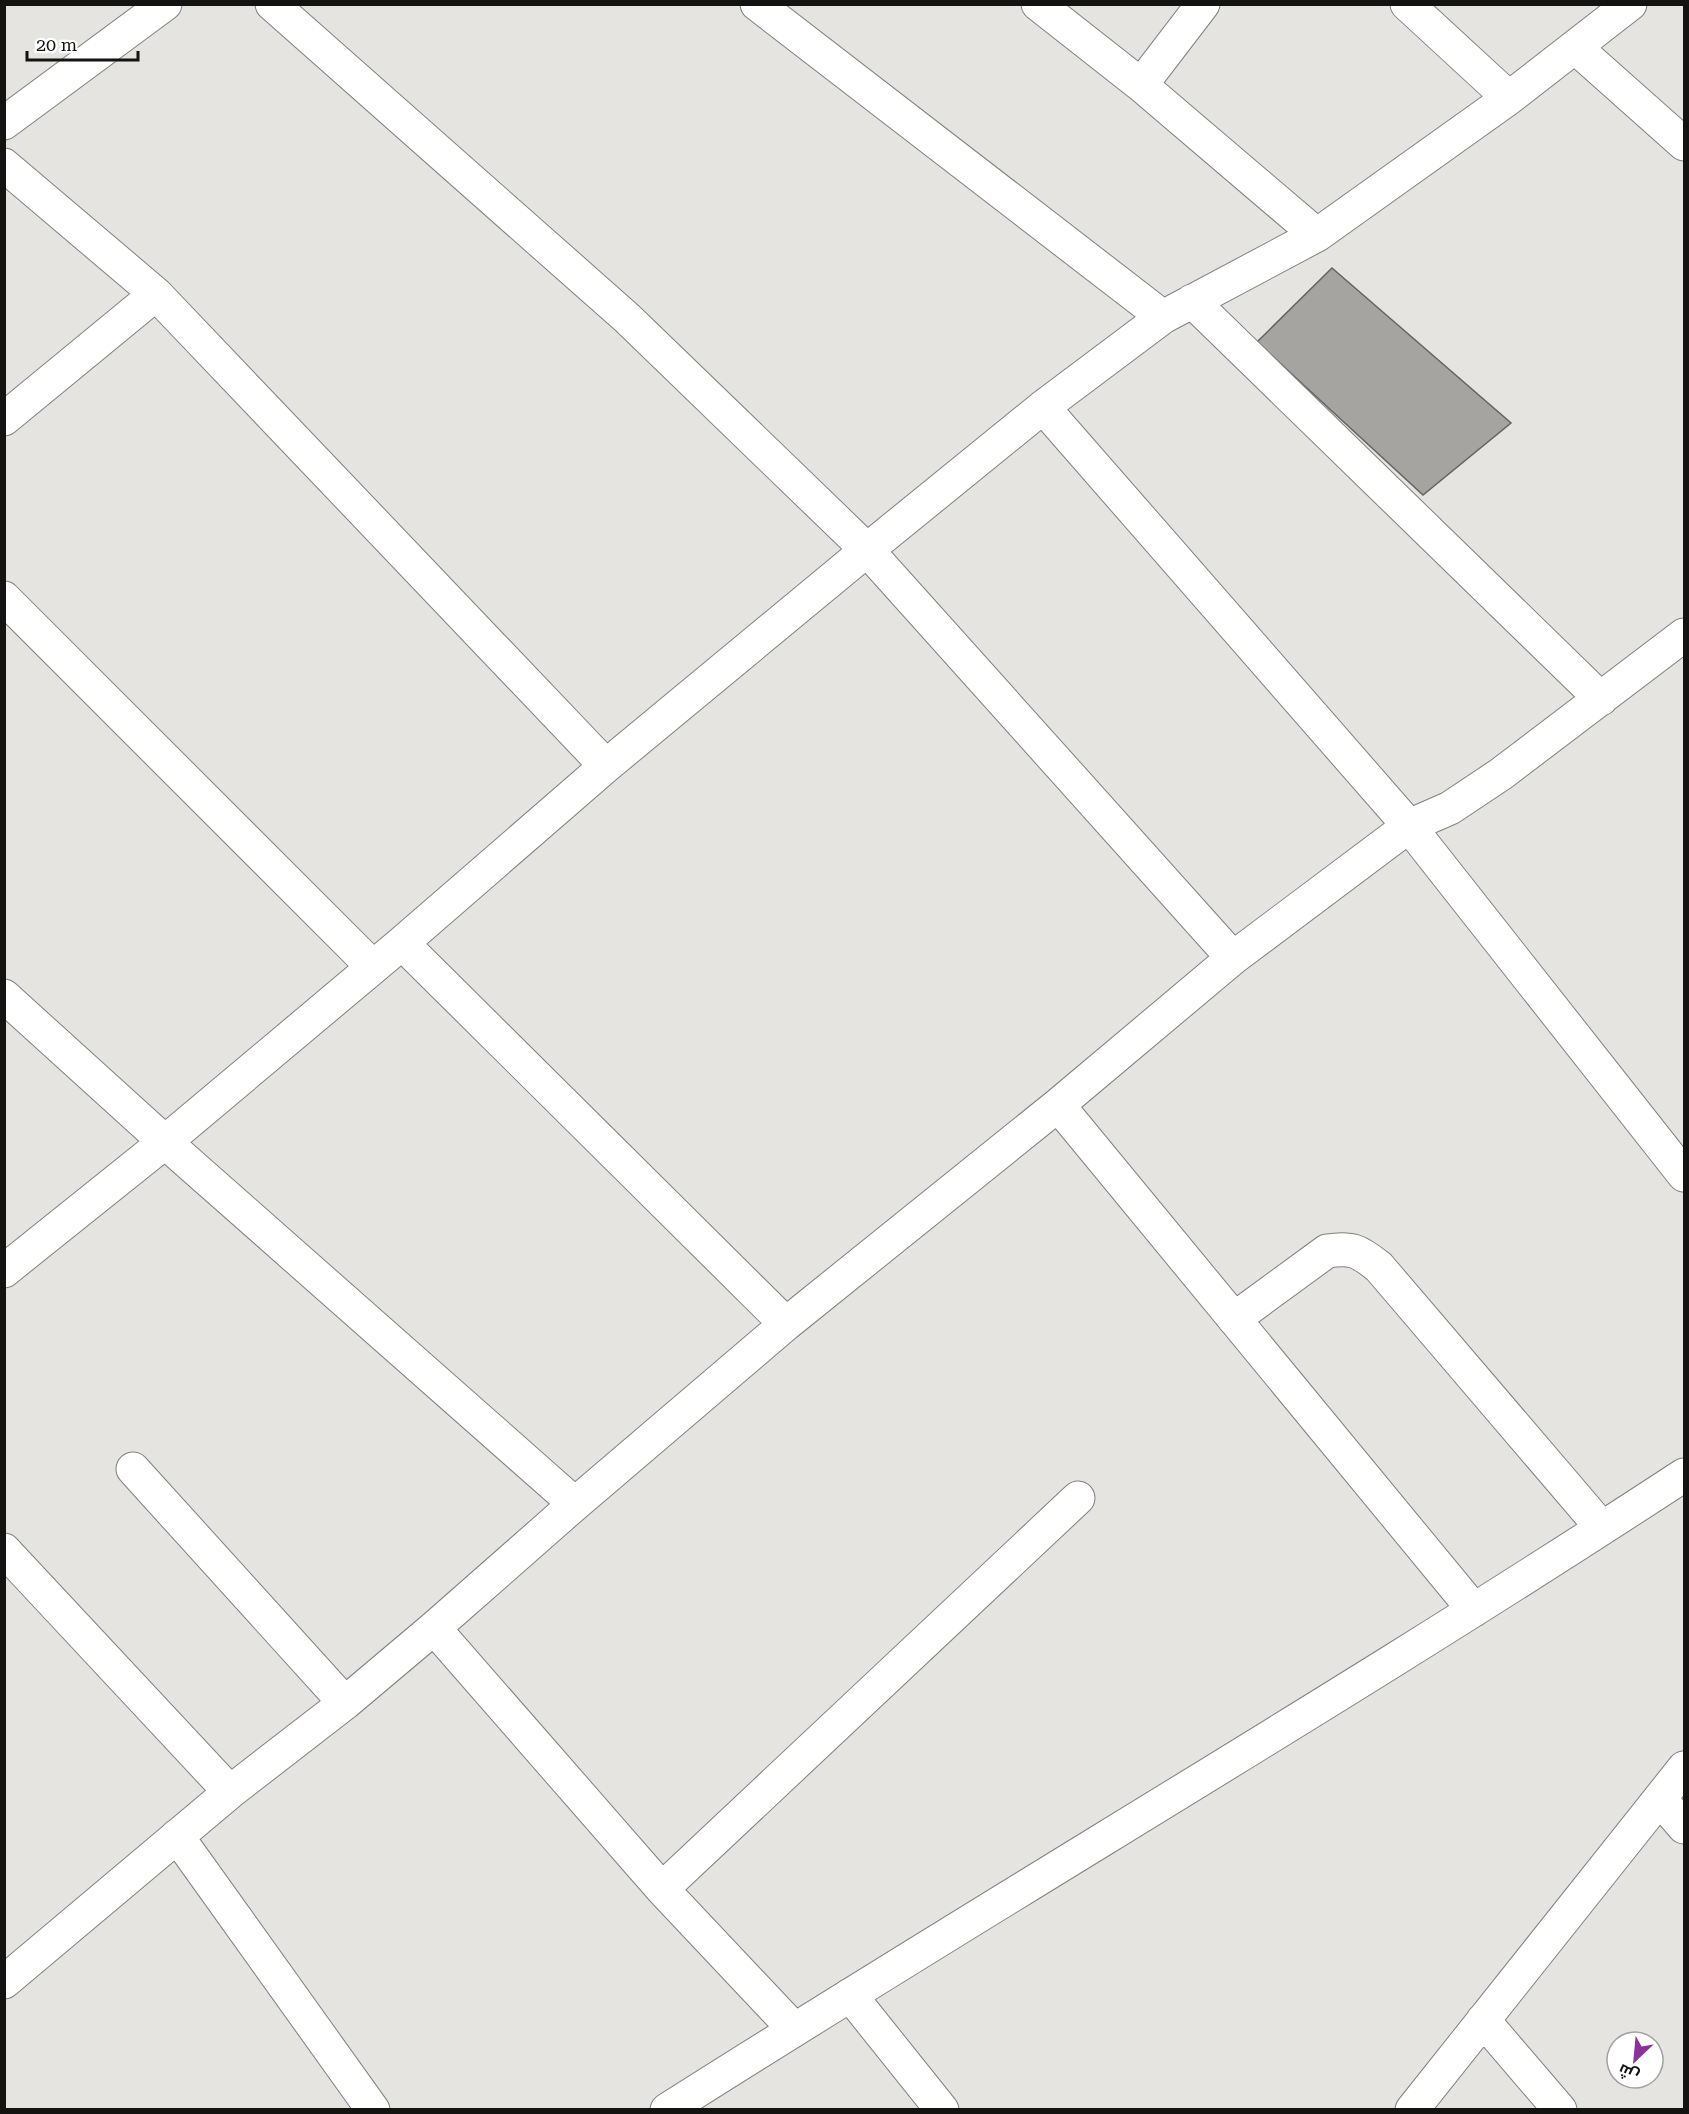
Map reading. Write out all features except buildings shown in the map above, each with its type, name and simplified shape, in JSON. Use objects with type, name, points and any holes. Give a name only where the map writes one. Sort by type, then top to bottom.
[{"type":"street","points":[[4,123],[165,4]]},
{"type":"street","points":[[272,4],[627,318],[867,550],[1233,958]]},
{"type":"street","points":[[756,4],[1163,317]]},
{"type":"street","points":[[1038,4],[1141,85],[1317,235]]},
{"type":"street","points":[[1141,85],[1203,4]]},
{"type":"street","points":[[1407,4],[1509,98]]},
{"type":"street","points":[[4,1271],[165,1142],[402,943],[606,766],[1043,407],[1163,317],[1317,235],[1509,98],[1630,4]]},
{"type":"street","points":[[1575,47],[1684,144]]},
{"type":"street","points":[[4,165],[156,294],[606,766]]},
{"type":"street","points":[[4,419],[156,294]]},
{"type":"street","points":[[1192,301],[1601,699]]},
{"type":"street","points":[[1043,407],[1408,826],[1684,1175]]},
{"type":"street","points":[[4,598],[373,967]]},
{"type":"street","points":[[4,1982],[230,1792],[345,1702],[434,1628],[786,1323],[1058,1105],[1233,958],[1408,826],[1450,808],[1501,774],[1684,635]]},
{"type":"street","points":[[402,943],[786,1323]]},
{"type":"street","points":[[4,996],[165,1142],[575,1504]]},
{"type":"street","points":[[1058,1105],[1474,1610]]},
{"type":"street","points":[[1234,1319],[1327,1251],[1346,1248],[1363,1254],[1379,1267],[1602,1528]]},
{"type":"street","points":[[133,1468],[345,1702]]},
{"type":"street","points":[[667,2109],[1474,1610],[1684,1475]]},
{"type":"street","points":[[662,1888],[1078,1498]]},
{"type":"street","points":[[4,1550],[230,1792]]},
{"type":"street","points":[[434,1628],[662,1888],[794,2029]]},
{"type":"street","points":[[1412,2109],[1684,1768]]},
{"type":"street","points":[[1660,1798],[1684,1827]]},
{"type":"street","points":[[177,1836],[373,2109]]},
{"type":"street","points":[[850,1995],[942,2109]]},
{"type":"street","points":[[1483,2020],[1560,2109]]}]
